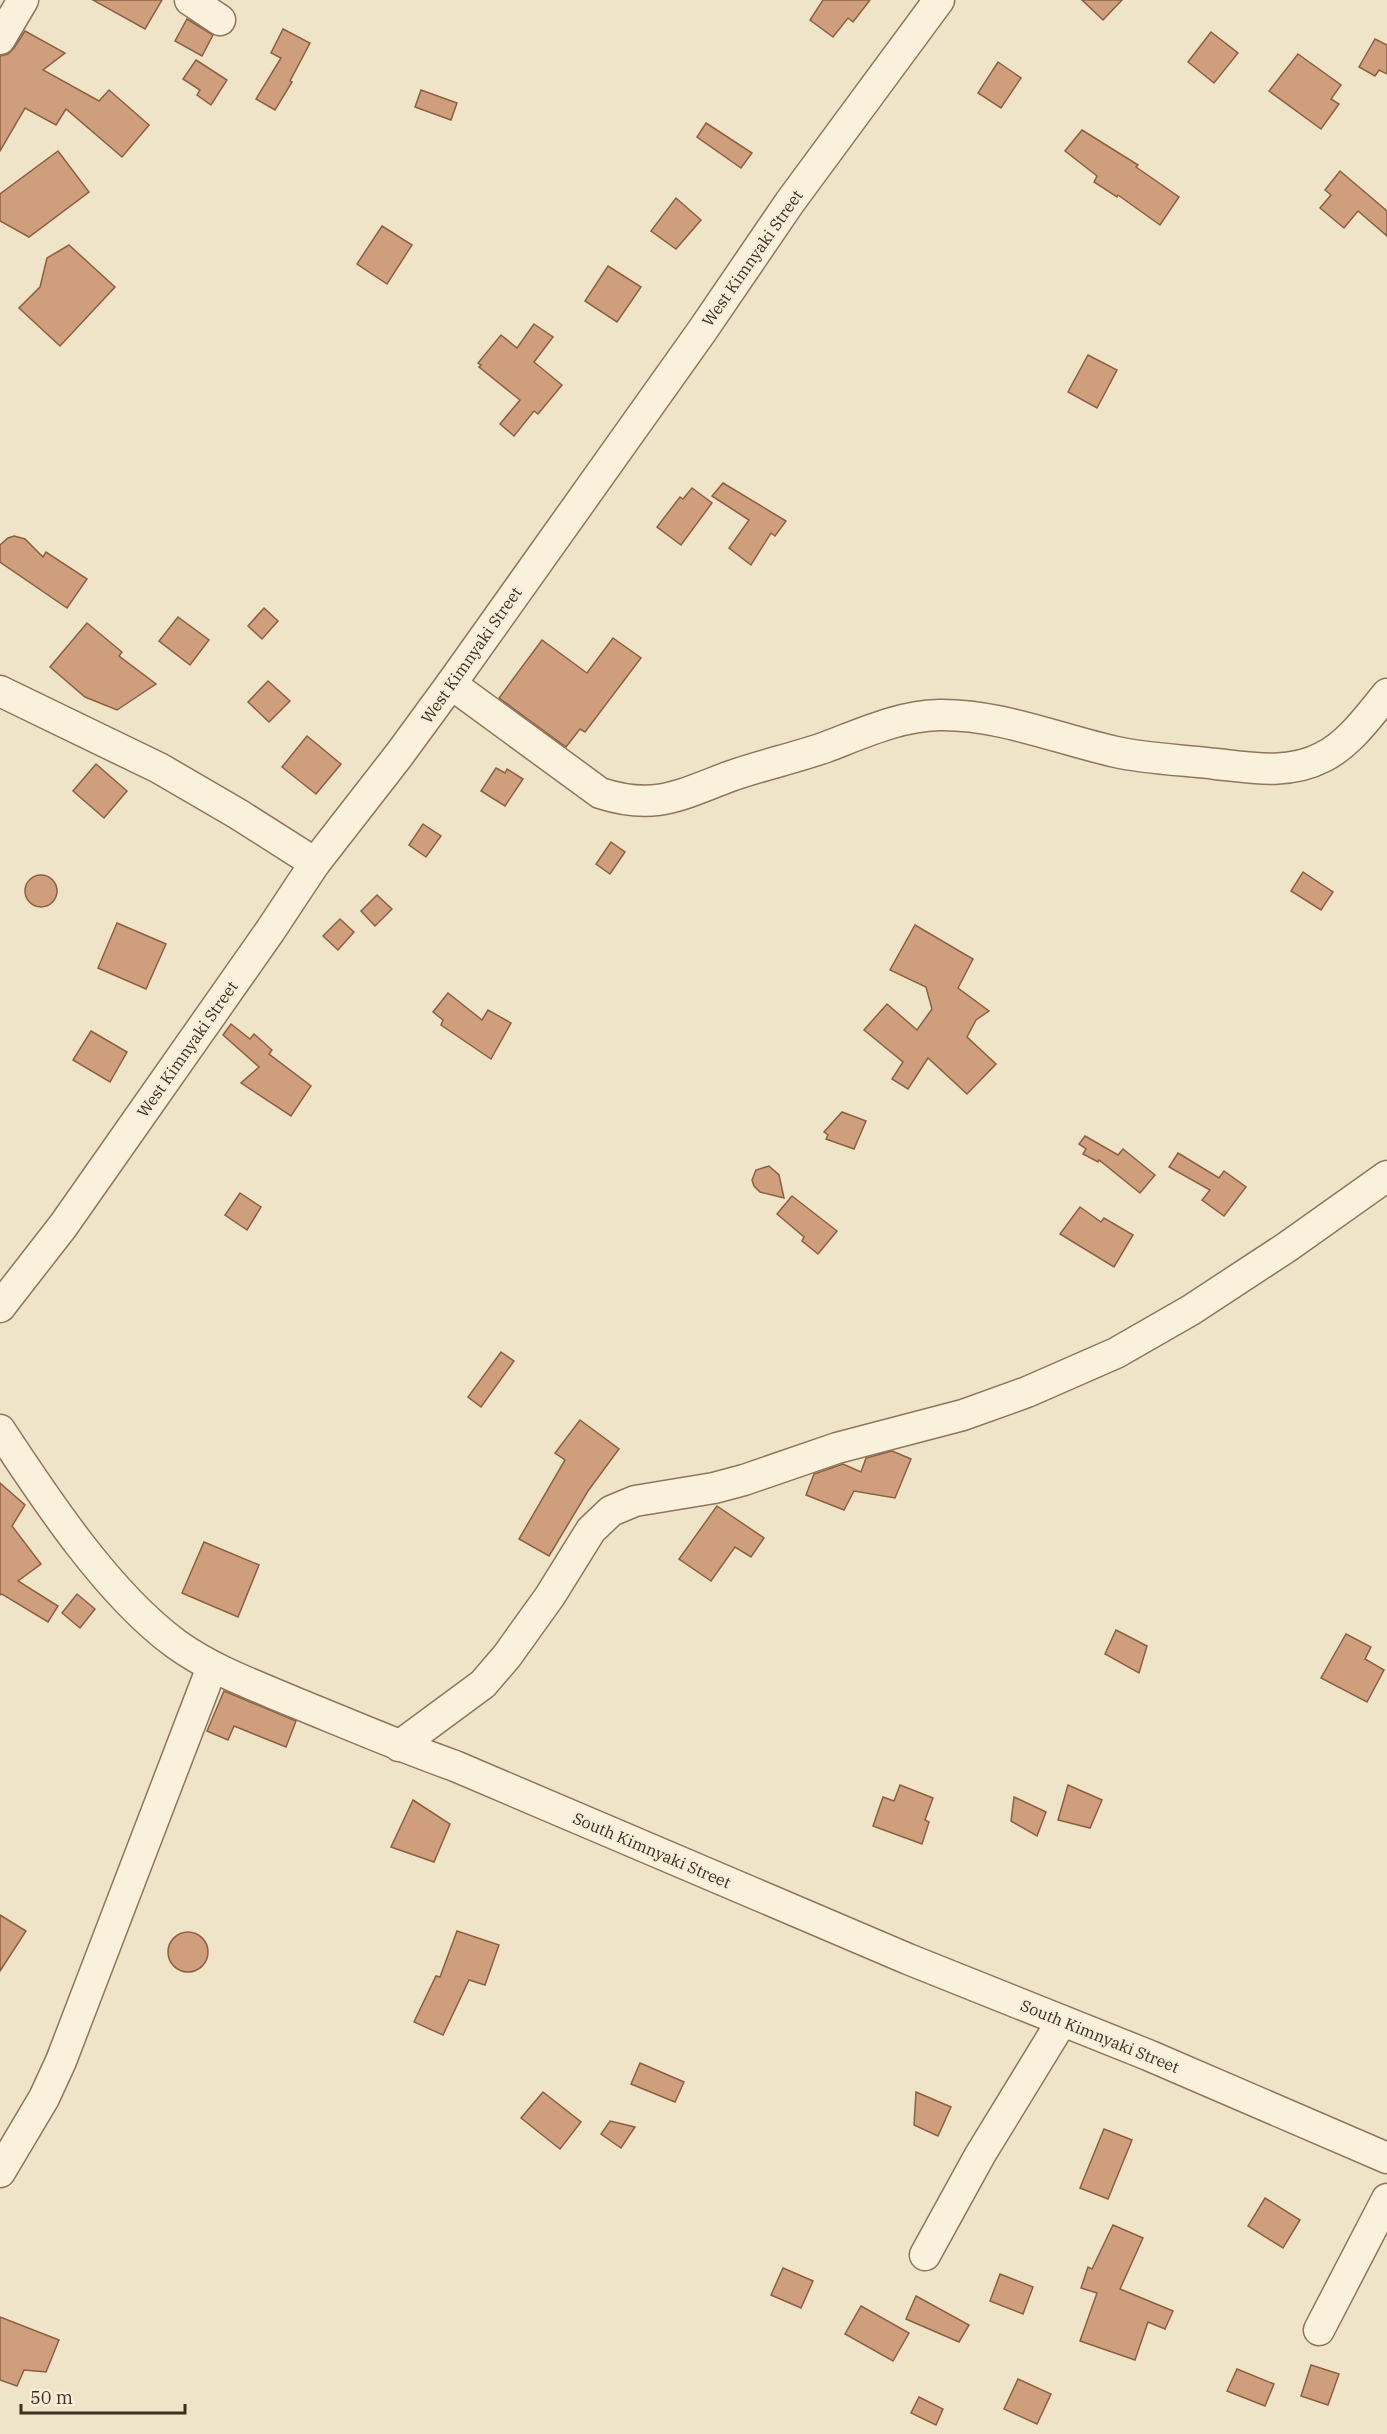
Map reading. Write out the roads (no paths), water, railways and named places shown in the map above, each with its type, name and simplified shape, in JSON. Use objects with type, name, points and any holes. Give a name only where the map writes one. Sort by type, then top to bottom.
[{"type":"street","points":[[0,39],[22,0]]},
{"type":"street","points":[[190,0],[220,20]]},
{"type":"street","name":"West Kimnyaki Street","points":[[0,1307],[63,1226],[315,863],[451,684],[790,202],[939,0]]},
{"type":"street","points":[[451,684],[600,793],[624,801],[655,802],[690,793],[732,776],[825,747],[878,727],[930,715],[967,715],[1119,753],[1259,769],[1291,768],[1323,757],[1357,731],[1387,694]]},
{"type":"street","points":[[0,691],[159,768],[238,814],[315,863]]},
{"type":"street","points":[[399,1746],[483,1684],[507,1656],[550,1596],[591,1530],[611,1511],[635,1501],[714,1488],[744,1480],[837,1448],[963,1415],[1027,1392],[1116,1353],[1191,1310],[1387,1176]]},
{"type":"street","name":"South Kimnyaki Street","points":[[0,1430],[85,1550],[130,1603],[175,1643],[212,1667],[399,1746],[455,1766],[865,1941],[1236,2092],[1387,2158]]},
{"type":"street","points":[[0,2172],[39,2108],[62,2061],[212,1667]]},
{"type":"street","points":[[925,2255],[980,2155],[1062,2021]]},
{"type":"street","points":[[1319,2330],[1387,2199]]}]
